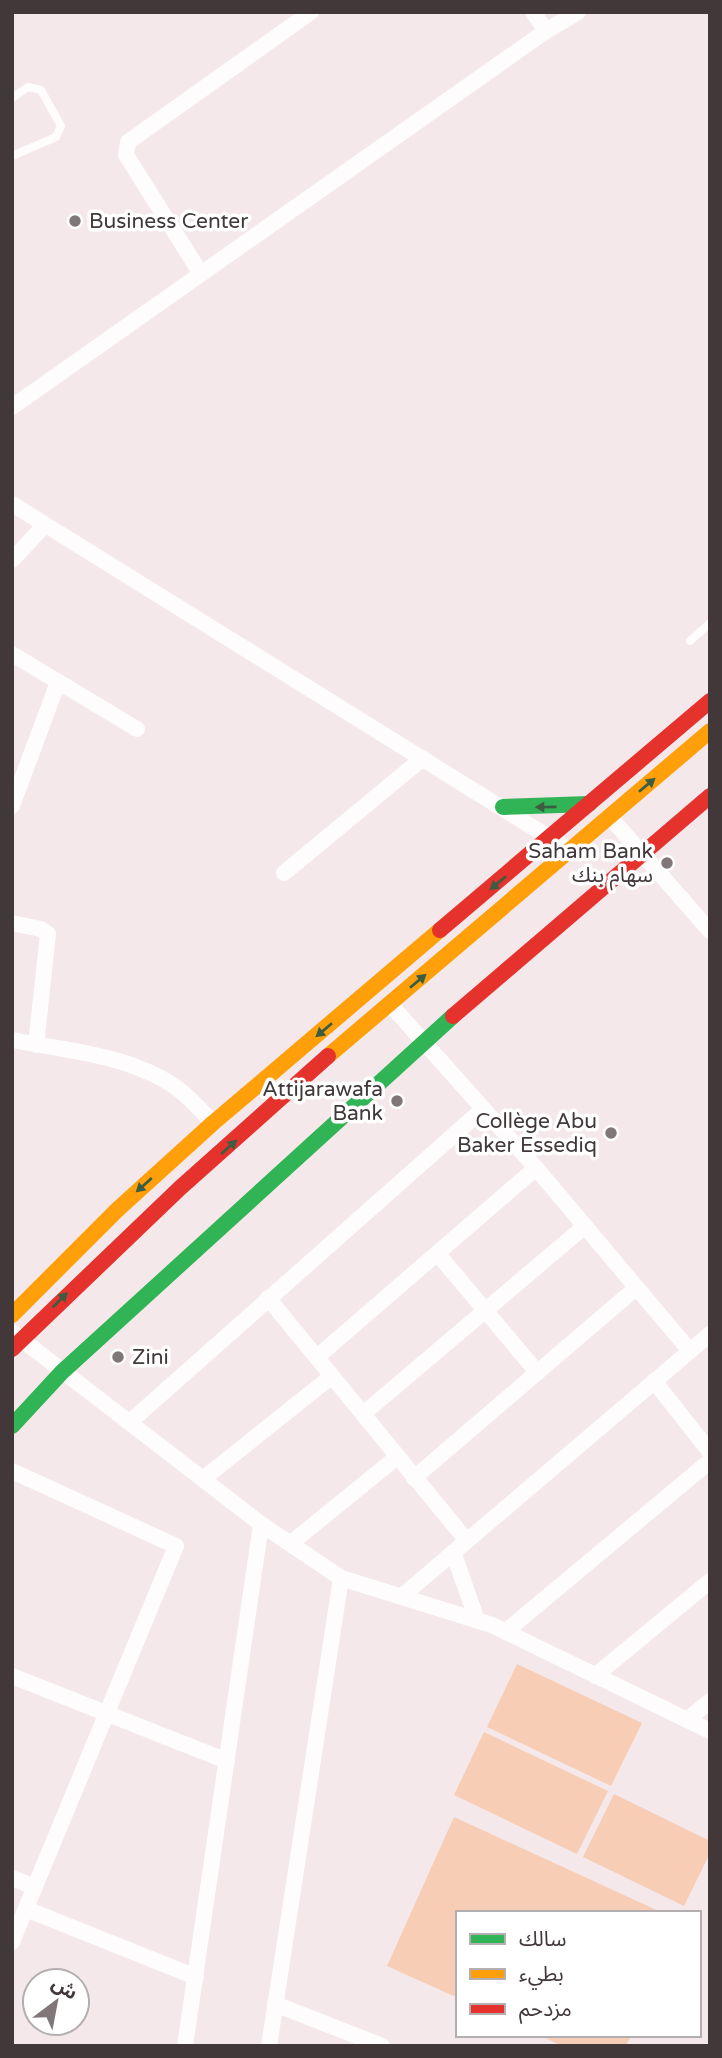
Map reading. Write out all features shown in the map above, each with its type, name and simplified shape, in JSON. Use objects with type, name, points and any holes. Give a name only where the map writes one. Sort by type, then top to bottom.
[{"type":"street","points":[[201,274],[126,155],[128,142],[311,12]]},
{"type":"street","points":[[533,12],[546,32]]},
{"type":"street","points":[[12,407],[578,12]]},
{"type":"street","points":[[12,504],[571,851]]},
{"type":"street","points":[[12,560],[45,525]]},
{"type":"street","points":[[12,654],[137,729]]},
{"type":"street","points":[[12,806],[58,682]]},
{"type":"street","points":[[12,1315],[117,1210],[213,1123],[710,701]]},
{"type":"street","points":[[710,732],[390,1004],[107,1253],[15,1340],[131,1421],[261,1524],[341,1578],[477,1620],[710,1731]]},
{"type":"street","points":[[284,873],[423,758]]},
{"type":"street","points":[[12,1426],[62,1372],[423,1041],[710,796]]},
{"type":"street","points":[[503,807],[589,804]]},
{"type":"street","points":[[610,817],[710,931]]},
{"type":"street","points":[[12,923],[41,929],[49,939],[36,1045]]},
{"type":"street","points":[[390,1004],[536,1168],[690,1350]]},
{"type":"street","points":[[12,1040],[122,1062],[154,1074],[176,1087],[213,1123]]},
{"type":"street","points":[[131,1421],[483,1109]]},
{"type":"street","points":[[317,1357],[536,1168]]},
{"type":"street","points":[[363,1414],[585,1226]]},
{"type":"street","points":[[437,1253],[537,1372]]},
{"type":"street","points":[[414,1478],[636,1288]]},
{"type":"street","points":[[268,1298],[467,1541]]},
{"type":"street","points":[[401,1597],[710,1334]]},
{"type":"street","points":[[203,1479],[332,1376]]},
{"type":"street","points":[[654,1381],[710,1452]]},
{"type":"street","points":[[290,1544],[397,1457]]},
{"type":"street","points":[[505,1632],[710,1461]]},
{"type":"street","points":[[12,1471],[176,1546],[12,1941]]},
{"type":"street","points":[[185,2046],[261,1524]]},
{"type":"street","points":[[453,1552],[477,1620]]},
{"type":"street","points":[[269,2046],[341,1578]]},
{"type":"street","points":[[595,1676],[710,1581]]},
{"type":"street","points":[[12,1676],[227,1761]]},
{"type":"street","points":[[687,1720],[710,1701]]},
{"type":"street","points":[[12,1878],[34,1887]]},
{"type":"street","points":[[26,1909],[196,1977]]},
{"type":"street","points":[[275,2004],[382,2046]]},
{"type":"lane","points":[[12,98],[28,87],[41,90],[61,127],[55,137],[12,156]]},
{"type":"lane","points":[[690,641],[710,623]]},
{"type":"shaded area","points":[[517,1664],[642,1723],[611,1786],[487,1727]]},
{"type":"shaded area","points":[[484,1732],[608,1791],[577,1854],[454,1795]]},
{"type":"shaded area","points":[[614,1794],[710,1841],[710,1853],[684,1906],[583,1857]]},
{"type":"shaded area","points":[[454,1817],[659,1911],[456,1911],[456,1997],[387,1966]]},
{"type":"shaded area","points":[[543,2037],[630,2037],[626,2046],[562,2046]]},
{"type":"traffic: fast","points":[[503,807],[589,804]]},
{"type":"traffic: fast","points":[[12,1426],[62,1372],[453,1016]]},
{"type":"traffic: slow","points":[[328,1056],[710,731]]},
{"type":"traffic: slow","points":[[12,1315],[117,1210],[213,1123],[440,930]]},
{"type":"traffic: jam","points":[[440,930],[710,701]]},
{"type":"traffic: jam","points":[[453,1016],[710,796]]},
{"type":"traffic: jam","points":[[12,1349],[180,1188],[328,1056]]},
{"type":"place","name":"Business Center","points":[[75,221]]},
{"type":"place","name":"Saham Bank سهام بنك","points":[[667,863]]},
{"type":"place","name":"Attijarawafa Bank","points":[[397,1101]]},
{"type":"place","name":"Collège Abu Baker Essediq","points":[[611,1133]]},
{"type":"place","name":"Zini","points":[[118,1357]]}]
